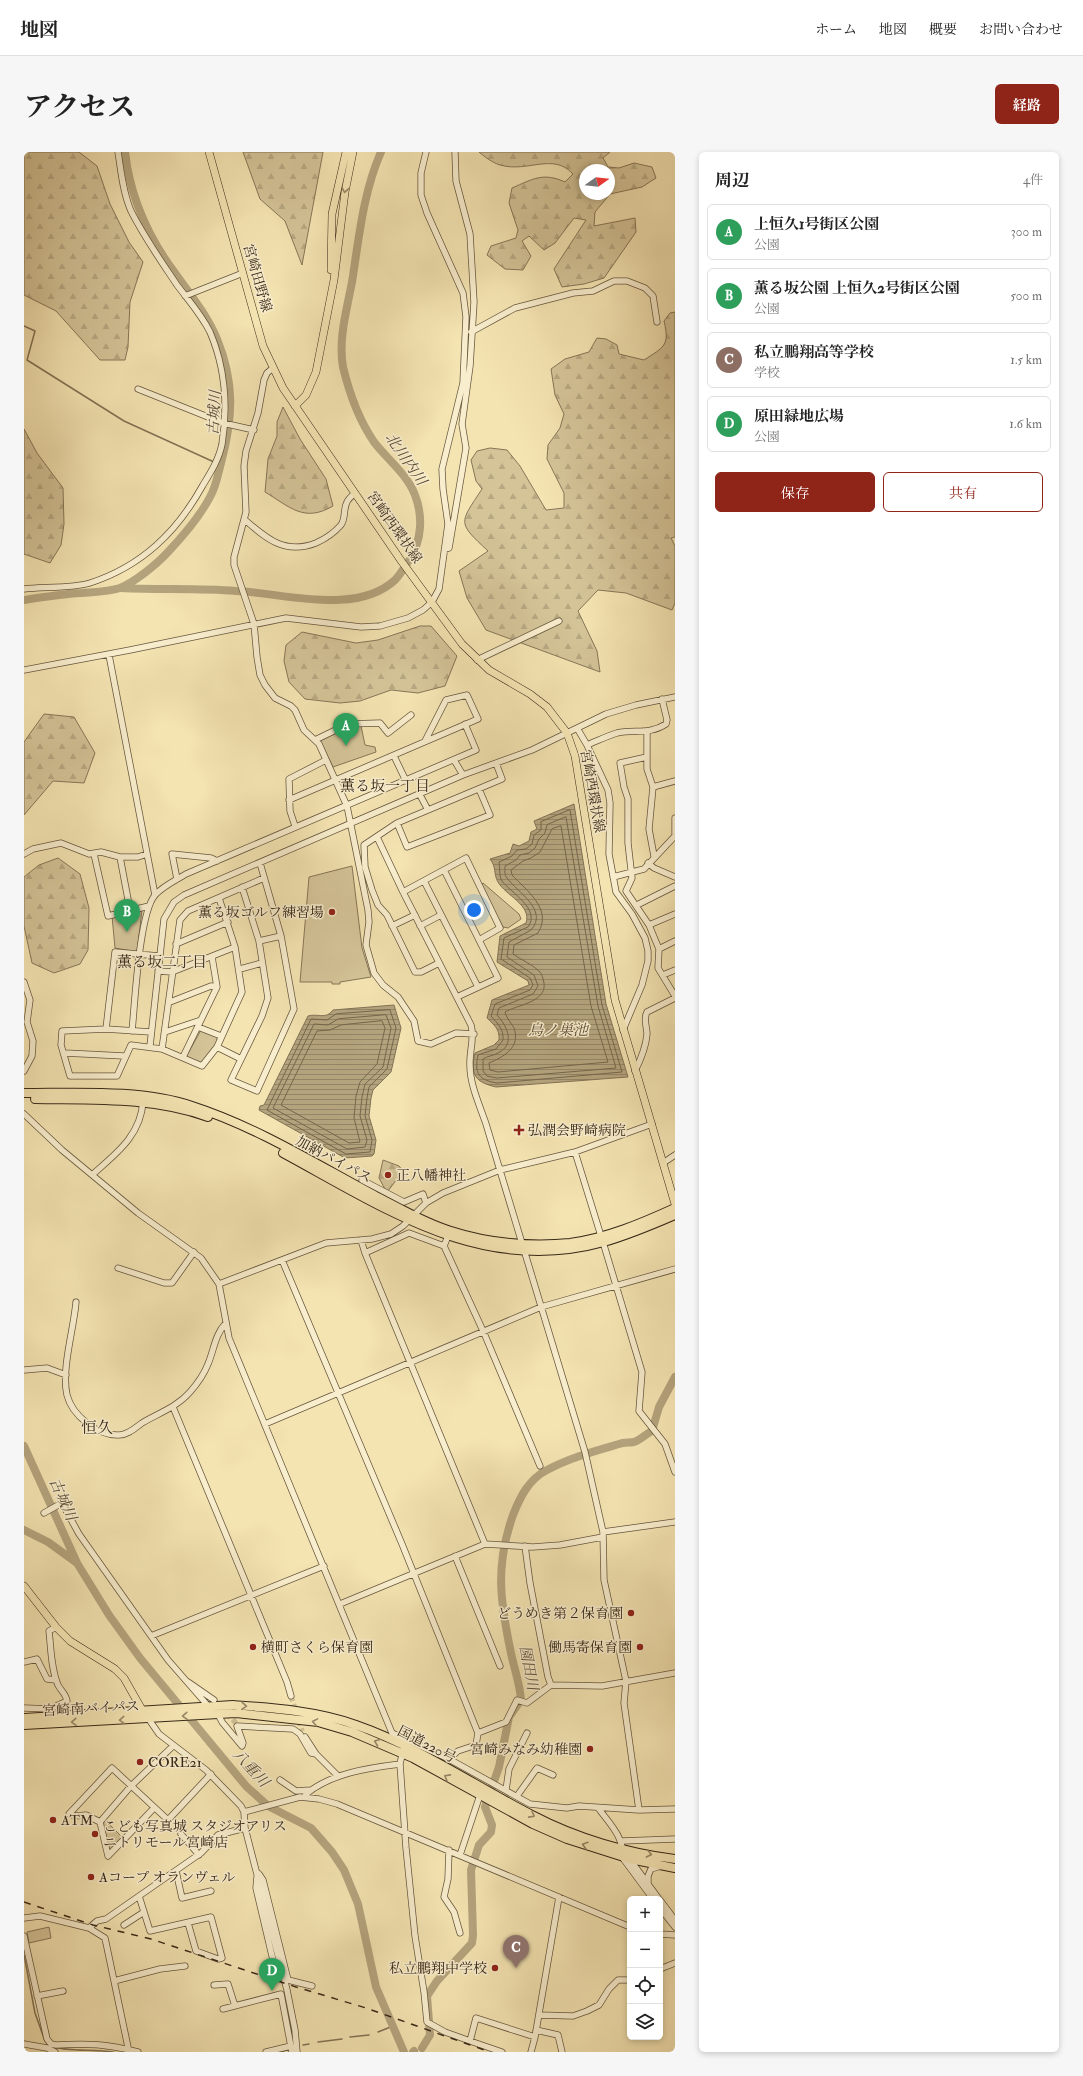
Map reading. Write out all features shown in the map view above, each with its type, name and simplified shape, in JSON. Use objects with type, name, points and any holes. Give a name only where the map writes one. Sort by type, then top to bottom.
[{"type":"highway","name":"加納バイパス","points":[[24,1093],[94,1094],[191,1105],[244,1127],[411,1218],[448,1236],[481,1246],[523,1248],[602,1239],[639,1230],[675,1215]]},
{"type":"highway","name":"加納バイパス","points":[[24,1098],[143,1100]]},
{"type":"highway","name":"加納バイパス","points":[[602,1239],[675,1208]]},
{"type":"highway","name":"加納バイパス","points":[[411,1218],[482,1240],[523,1248]]},
{"type":"highway","name":"国道220号","points":[[159,1717],[211,1710],[234,1705],[266,1707],[322,1715],[356,1725],[406,1746],[482,1790],[496,1795],[549,1823],[663,1866],[675,1868]]},
{"type":"highway","name":"宮崎南バイパス","points":[[24,1718],[154,1710]]},
{"type":"highway","name":"国道220号","points":[[154,1710],[211,1710],[318,1722],[406,1746]]},
{"type":"highway","name":"宮崎南バイパス","points":[[24,1725],[51,1716],[159,1717]]},
{"type":"highway","name":"国道220号","points":[[624,1851],[675,1859]]},
{"type":"main road","name":"宮崎田野線","points":[[209,152],[242,273],[264,346],[273,368],[295,406]]},
{"type":"main road","points":[[332,292],[332,214],[346,152]]},
{"type":"main road","points":[[295,406],[306,395],[316,372],[332,292],[345,192],[353,152]]},
{"type":"main road","name":"宮崎西環状線","points":[[295,406],[402,562],[411,572],[462,644],[489,670],[530,694],[547,707],[567,733],[575,756],[615,1000],[675,1204]]},
{"type":"main road","points":[[24,1586],[56,1627],[70,1641],[115,1669],[124,1678],[148,1718]]},
{"type":"street","points":[[24,589],[88,584],[128,566],[154,548],[180,521],[214,467],[222,445],[226,407],[224,383],[210,333],[200,314],[185,296],[160,260],[131,210],[124,189],[118,152]]},
{"type":"street","points":[[24,670],[286,618],[370,627],[408,618],[423,610],[432,602],[439,589],[445,550],[448,524],[442,469],[463,383],[466,318],[464,293],[427,213],[421,195],[421,173],[426,152]]},
{"type":"street","points":[[445,550],[449,548],[452,541],[454,512],[464,470],[466,448],[462,424],[470,366],[474,302],[470,234],[456,181],[454,152]]},
{"type":"street","points":[[185,296],[242,273]]},
{"type":"street","points":[[471,332],[515,308],[573,293],[593,291],[614,281],[627,281],[645,288],[653,296],[657,322]]},
{"type":"street","points":[[273,368],[264,380],[254,430],[246,451],[244,466],[247,502],[244,520],[234,557],[234,565],[254,624],[260,675],[265,685],[275,698],[291,706],[295,710],[304,730],[308,736],[315,740],[336,780],[347,806],[358,868],[365,893],[369,922],[366,945],[374,973],[383,985],[398,996],[414,1021],[418,1041],[431,1044],[456,1033],[474,1034]]},
{"type":"street","points":[[138,389],[224,423],[254,430]]},
{"type":"street","points":[[244,520],[276,543],[286,547],[304,547],[323,539],[336,530],[344,518],[347,501],[355,493]]},
{"type":"street","points":[[477,660],[559,621]]},
{"type":"street","points":[[109,654],[155,895]]},
{"type":"street","points":[[289,800],[478,719],[467,695],[446,700],[425,741]]},
{"type":"street","points":[[150,1046],[164,919],[174,902],[184,894],[420,795],[463,775],[532,750],[623,708],[675,697]]},
{"type":"street","points":[[587,745],[618,733],[647,732],[666,724],[667,720],[662,699]]},
{"type":"street","points":[[315,740],[348,724],[380,723],[388,733],[411,715]]},
{"type":"street","points":[[132,1031],[139,955],[149,906],[155,895],[177,879],[295,826],[347,806],[476,750],[465,724]]},
{"type":"street","points":[[577,728],[587,745],[608,790],[610,803],[609,854],[616,892],[632,914],[645,938],[649,956],[642,985],[623,1030]]},
{"type":"street","points":[[647,732],[647,769],[653,787],[649,829],[654,856]]},
{"type":"street","points":[[394,756],[406,781]]},
{"type":"street","points":[[635,1071],[645,1046],[647,1033],[645,1015],[647,1012],[675,997],[658,968],[659,949],[649,925],[637,905],[626,891],[632,878],[632,872],[628,843],[628,799],[624,787],[620,763],[647,757]]},
{"type":"street","points":[[295,826],[290,811],[289,779],[326,760]]},
{"type":"street","points":[[454,760],[463,775]]},
{"type":"street","points":[[439,963],[421,972],[415,972],[392,926],[378,905],[365,867],[364,845],[372,838],[377,838],[397,822],[502,779],[496,763]]},
{"type":"street","points":[[653,787],[675,781]]},
{"type":"street","points":[[397,822],[406,847],[490,815],[479,789]]},
{"type":"street","points":[[420,795],[428,810]]},
{"type":"street","points":[[613,877],[644,869],[654,856],[675,835],[675,818]]},
{"type":"street","points":[[377,838],[471,1025],[474,1034],[470,1066],[475,1092],[500,1170],[587,1460],[603,1534],[604,1580],[626,1681],[624,1703],[639,1810]]},
{"type":"street","points":[[24,854],[33,849],[61,844],[76,850],[94,854],[100,852],[120,857],[138,857],[147,854]]},
{"type":"street","points":[[94,854],[108,916],[149,906]]},
{"type":"street","points":[[177,879],[172,854],[211,858],[217,861]]},
{"type":"street","points":[[120,857],[130,910]]},
{"type":"street","points":[[403,892],[466,858],[500,928],[479,940]]},
{"type":"street","points":[[242,887],[259,941],[268,998],[262,1016],[231,1080],[257,1091],[294,1009],[281,936],[260,863]]},
{"type":"street","points":[[648,863],[654,868],[675,877]]},
{"type":"street","points":[[444,870],[498,978],[457,998]]},
{"type":"street","points":[[162,1049],[170,1002],[172,972],[180,920],[188,911],[264,878]]},
{"type":"street","points":[[424,881],[478,987]]},
{"type":"street","points":[[637,905],[675,886]]},
{"type":"street","points":[[365,893],[372,890]]},
{"type":"street","points":[[151,1032],[106,1029],[62,1031],[61,1045],[65,1053],[70,1076],[117,1076],[124,1056],[131,1045],[150,1046],[162,1049],[202,1066],[217,1047],[242,992],[240,969],[235,947],[219,898]]},
{"type":"street","points":[[649,925],[675,914]]},
{"type":"street","points":[[392,926],[415,915]]},
{"type":"street","points":[[420,926],[442,915]]},
{"type":"street","points":[[176,944],[228,922]]},
{"type":"street","points":[[259,941],[281,936]]},
{"type":"street","points":[[659,949],[675,941]]},
{"type":"street","points":[[158,971],[172,972],[235,947]]},
{"type":"street","points":[[106,1029],[115,952],[159,956]]},
{"type":"street","points":[[183,1057],[217,987],[212,957]]},
{"type":"street","points":[[240,969],[262,963]]},
{"type":"street","points":[[662,975],[675,970]]},
{"type":"street","points":[[24,982],[30,1000],[27,1022],[33,1041],[32,1056],[24,1071]]},
{"type":"street","points":[[170,1002],[210,986],[217,987]]},
{"type":"street","points":[[165,1032],[201,1020]]},
{"type":"street","points":[[198,1027],[221,1036]]},
{"type":"street","points":[[217,1047],[241,1059]]},
{"type":"street","points":[[65,1053],[124,1056]]},
{"type":"street","points":[[93,1174],[131,1138],[141,1116],[143,1100]]},
{"type":"street","points":[[24,1114],[62,1150],[93,1174],[138,1214],[194,1252],[208,1266],[219,1284],[229,1338],[392,1733],[406,1746],[449,1759],[482,1790],[461,1856]]},
{"type":"street","points":[[219,1284],[326,1243],[362,1240],[391,1234],[411,1218],[426,1203],[443,1193],[500,1170],[575,1152],[652,1124]]},
{"type":"street","points":[[575,1152],[642,1372],[638,1410],[656,1434],[666,1444],[675,1472]]},
{"type":"street","points":[[663,1164],[675,1155]]},
{"type":"street","points":[[362,1180],[404,1202],[423,1194],[426,1203]]},
{"type":"street","points":[[365,1253],[409,1233],[444,1246],[484,1332],[540,1466]]},
{"type":"street","points":[[444,1246],[448,1236]]},
{"type":"street","points":[[362,1240],[365,1253],[485,1544]]},
{"type":"street","points":[[118,1268],[164,1283],[172,1283],[194,1252]]},
{"type":"street","points":[[282,1260],[459,1683],[478,1733],[476,1745],[458,1750],[449,1759]]},
{"type":"street","points":[[265,1424],[541,1308],[675,1269]]},
{"type":"street","points":[[76,1302],[66,1376],[67,1394],[74,1410],[93,1427],[112,1434],[120,1435],[129,1432],[142,1423],[173,1408],[189,1393],[200,1380],[208,1365],[220,1329],[226,1323]]},
{"type":"street","points":[[24,1370],[47,1368],[66,1376]]},
{"type":"street","points":[[173,1408],[287,1682],[290,1696]]},
{"type":"street","points":[[44,1514],[61,1503],[80,1534],[183,1679],[242,1746],[243,1743],[236,1724],[297,1730],[310,1753],[316,1754]]},
{"type":"street","points":[[340,1604],[485,1544],[525,1546],[560,1545],[603,1534],[675,1522]]},
{"type":"street","points":[[525,1546],[536,1622],[548,1678],[551,1685]]},
{"type":"street","points":[[455,1556],[500,1666]]},
{"type":"street","points":[[151,1636],[324,1566]]},
{"type":"street","points":[[24,1708],[51,1716],[68,1701],[66,1695],[61,1690],[56,1680],[49,1631],[56,1627]]},
{"type":"street","points":[[24,1662],[37,1659],[47,1679],[56,1680]]},
{"type":"street","points":[[478,1733],[506,1722],[517,1700],[527,1703],[551,1685],[602,1686],[675,1673]]},
{"type":"street","points":[[183,1679],[202,1690],[214,1700]]},
{"type":"street","points":[[148,1718],[152,1727],[173,1746],[211,1774],[246,1811],[245,1828],[287,1990],[295,2030],[297,2052]]},
{"type":"street","points":[[382,1736],[387,1733],[390,1727]]},
{"type":"street","points":[[302,1731],[316,1754],[338,1776]]},
{"type":"street","points":[[506,1790],[509,1769],[527,1733]]},
{"type":"street","points":[[100,1822],[131,1786],[173,1746]]},
{"type":"street","points":[[406,1746],[400,1764],[405,1831],[415,1936],[427,2022],[435,2027],[502,2052]]},
{"type":"street","points":[[306,1797],[306,1794],[311,1790],[338,1776],[368,1768],[400,1764]]},
{"type":"street","points":[[100,1822],[86,1815],[75,1816],[69,1814],[112,1768],[168,1820],[211,1774]]},
{"type":"street","points":[[517,1796],[537,1768],[553,1776]]},
{"type":"street","points":[[280,1780],[296,1791],[311,1790]]},
{"type":"street","points":[[506,1790],[530,1804],[547,1807],[567,1808],[579,1806],[599,1809],[639,1810],[675,1808]]},
{"type":"street","points":[[496,1795],[506,1790]]},
{"type":"street","points":[[246,1811],[292,1799],[306,1797],[337,1804],[405,1831],[627,1926]]},
{"type":"street","points":[[100,1822],[108,1856],[154,1808]]},
{"type":"street","points":[[599,1809],[651,1896]]},
{"type":"street","points":[[89,1928],[97,1921],[106,1919],[198,1855],[218,1834],[245,1828]]},
{"type":"street","points":[[181,1834],[198,1855]]},
{"type":"street","points":[[624,1851],[675,1839]]},
{"type":"street","points":[[449,1850],[448,1879],[444,1897],[454,1912],[460,1933]]},
{"type":"street","points":[[624,1851],[657,1896]]},
{"type":"street","points":[[648,1885],[648,1876],[651,1869],[663,1866]]},
{"type":"street","points":[[176,1871],[182,1898],[211,1891]]},
{"type":"street","points":[[257,1872],[256,1888],[277,1977]]},
{"type":"street","points":[[257,1872],[263,1880],[288,1980],[312,1986]]},
{"type":"street","points":[[139,1896],[150,1931],[212,1917],[222,1958],[218,1959],[196,1951],[188,1923]]},
{"type":"street","points":[[531,2052],[535,2037],[559,1897]]},
{"type":"street","points":[[663,1904],[675,1920]]},
{"type":"street","points":[[124,1925],[144,1912]]},
{"type":"street","points":[[663,1912],[675,1927]]},
{"type":"street","points":[[24,1918],[40,1916],[89,1928],[105,1938],[128,2051]]},
{"type":"street","points":[[663,1934],[675,1935]]},
{"type":"street","points":[[24,1936],[37,1996],[48,2039],[51,2044],[86,2043],[138,2052]]},
{"type":"street","points":[[662,1968],[675,1963]]},
{"type":"street","points":[[114,1981],[160,1969],[185,1966]]},
{"type":"street","points":[[538,2015],[573,2016],[587,2011],[599,2005],[609,1989],[618,1980],[627,1980]]},
{"type":"street","points":[[214,1985],[228,1984],[235,2006]]},
{"type":"street","points":[[37,1996],[63,1992]]},
{"type":"street","points":[[223,2009],[281,1994],[292,2049],[266,2052]]},
{"type":"street","points":[[470,2041],[476,2018],[535,2037]]},
{"type":"street","points":[[536,2030],[558,2035],[562,2052]]},
{"type":"street","points":[[24,2044],[47,2048],[55,2052]]},
{"type":"green space","points":[[24,152],[79,152],[97,166],[110,204],[129,242],[143,262],[130,302],[128,347],[125,360],[100,360],[56,311],[24,295]]},
{"type":"green space","points":[[243,152],[323,152],[302,265],[285,221],[260,199]]},
{"type":"green space","points":[[479,152],[610,152],[603,158],[606,164],[579,164],[579,200],[605,200],[595,212],[594,226],[635,218],[636,232],[604,278],[584,284],[562,287],[554,269],[586,220],[574,218],[555,243],[544,250],[529,236],[522,241],[531,256],[523,270],[505,269],[487,255],[491,246],[516,238],[518,230],[509,203],[512,188],[544,177],[550,177],[565,182],[573,174],[557,164],[510,167],[500,165]]},
{"type":"green space","points":[[634,163],[652,167],[656,178],[642,187],[615,193],[615,168],[619,168]]},
{"type":"green space","points":[[675,312],[675,537],[671,538],[675,546],[675,603],[672,610],[626,593],[598,590],[578,611],[597,651],[600,672],[486,630],[467,598],[459,571],[488,551],[466,528],[466,516],[482,489],[476,481],[471,460],[477,451],[490,448],[507,450],[520,466],[546,510],[564,508],[564,493],[547,459],[548,445],[560,428],[564,414],[555,395],[551,369],[565,359],[589,352],[597,338],[606,339],[617,345],[619,354],[644,360],[661,349],[664,345],[666,341],[666,329],[664,321],[670,313]]},
{"type":"green space","points":[[283,407],[300,439],[326,479],[333,506],[323,511],[305,513],[298,511],[290,508],[265,492],[268,459],[277,436],[277,422]]},
{"type":"green space","points":[[24,429],[37,453],[63,488],[64,524],[61,545],[50,563],[24,554]]},
{"type":"green space","points":[[420,626],[431,626],[457,656],[445,686],[418,693],[391,690],[360,701],[340,703],[305,699],[289,682],[284,661],[286,645],[302,632],[356,643],[378,640]]},
{"type":"green space","points":[[44,714],[74,717],[95,753],[84,783],[53,781],[24,815],[24,742]]},
{"type":"green space","points":[[361,726],[365,745],[375,747],[376,752],[333,767],[320,741],[348,727]]},
{"type":"green space","points":[[58,858],[80,874],[89,908],[88,950],[80,964],[54,973],[32,963],[24,926],[24,877],[39,865]]},
{"type":"green space","name":"薫る坂ゴルフ練習場","points":[[352,866],[362,948],[371,977],[340,982],[340,984],[332,984],[332,982],[300,982],[309,877]]},
{"type":"green space","points":[[483,883],[519,914],[521,919],[508,928],[503,927],[481,885]]},
{"type":"green space","points":[[142,910],[137,952],[115,948],[112,916]]},
{"type":"green space","points":[[201,1030],[217,1037],[217,1044],[201,1064],[186,1057]]},
{"type":"green space","points":[[383,1160],[399,1166],[403,1171],[388,1191],[385,1189],[379,1178]]},
{"type":"green space","points":[[105,1820],[122,1837],[110,1852],[103,1823]]},
{"type":"green space","points":[[49,1927],[51,1938],[29,1943],[27,1932]]},
{"type":"water","name":"鳥ノ巣池","points":[[574,804],[606,1004],[628,1077],[496,1087],[489,1085],[479,1080],[473,1067],[475,1053],[494,1045],[499,1040],[499,1033],[487,1018],[492,1000],[529,985],[528,981],[497,962],[500,936],[526,923],[527,917],[522,906],[501,887],[496,876],[494,865],[490,859],[510,853],[513,844],[519,846],[529,841],[531,832],[537,829],[534,821]]},
{"type":"water","points":[[394,1005],[401,1028],[391,1072],[373,1090],[371,1098],[369,1116],[376,1140],[374,1154],[372,1156],[345,1158],[259,1110],[260,1106],[264,1105],[308,1016],[325,1016],[333,1010]]},
{"type":"waterway","name":"古城川","points":[[24,600],[60,595],[100,592],[120,588],[146,572],[174,546],[201,512],[214,489],[225,447],[230,416],[230,401],[227,371],[223,355],[213,330],[198,305],[156,245],[136,200],[127,168],[125,152]]},
{"type":"waterway","name":"北川内川","points":[[121,588],[222,590],[319,600],[340,600],[360,597],[379,591],[395,580],[410,559],[417,544],[419,535],[420,519],[418,503],[407,480],[374,442],[364,425],[348,386],[342,356],[342,335],[362,216],[370,183],[381,152]]},
{"type":"waterway","points":[[24,326],[35,331],[27,360],[124,421],[214,462]]},
{"type":"waterway","name":"園田川","points":[[422,2048],[430,2035],[427,1996],[437,1981],[472,1943],[471,1870],[479,1845],[491,1832],[492,1825],[485,1807],[499,1767],[509,1717],[521,1700],[504,1617],[501,1584],[507,1533],[513,1515],[530,1483],[541,1474],[555,1466],[582,1455],[621,1443],[634,1442],[652,1431],[659,1407],[675,1377]]},
{"type":"waterway","name":"古城川","points":[[24,1446],[77,1563]]},
{"type":"waterway","name":"八重川","points":[[24,1530],[48,1542],[77,1563],[109,1615],[140,1658],[246,1786],[268,1806],[311,1828],[332,1852],[344,1870],[358,1904],[376,1987],[404,2052]]},
{"type":"waterway","points":[[24,1955],[35,2013],[47,2043]]},
{"type":"waterway","points":[[378,2032],[393,2026]]},
{"type":"waterway","points":[[350,2037],[369,2035]]},
{"type":"waterway","points":[[318,2042],[342,2039]]},
{"type":"waterway","points":[[303,2045],[309,2044]]},
{"type":"waterway","points":[[50,2046],[64,2049],[113,2052]]},
{"type":"waterway","points":[[281,2052],[289,2049]]},
{"type":"tunnel","points":[[291,1696],[302,1731]]},
{"type":"tunnel","points":[[227,1713],[236,1723]]},
{"type":"railway","points":[[24,1902],[93,1925],[151,1939],[296,1987],[366,2008],[490,2052]]},
{"type":"place","name":"上恒久1号街区公園","points":[[346,746]]},
{"type":"place","name":"薫る坂ゴルフ練習場","points":[[332,912]]},
{"type":"place","name":"薫る坂公園 上恒久2号街区公園","points":[[127,932]]},
{"type":"place","name":"弘潤会野崎病院","points":[[519,1130]]},
{"type":"place","name":"正八幡神社","points":[[388,1175]]},
{"type":"place","name":"どうめき第２保育園","points":[[631,1613]]},
{"type":"place","name":"横町さくら保育園","points":[[253,1647]]},
{"type":"place","name":"働馬寄保育園","points":[[640,1647]]},
{"type":"place","name":"宮崎みなみ幼稚園","points":[[590,1749]]},
{"type":"place","name":"CORE21","points":[[140,1762]]},
{"type":"place","name":"ATM","points":[[53,1820]]},
{"type":"place","name":"こども写真城 スタジオアリス ニトリモール宮崎店","points":[[95,1834]]},
{"type":"place","name":"Aコープ オランヴェル","points":[[91,1877]]},
{"type":"place","name":"私立鵬翔中学校","points":[[495,1968]]},
{"type":"place","name":"私立鵬翔高等学校","points":[[516,1968]]},
{"type":"place","name":"原田緑地広場","points":[[272,1991]]},
{"type":"district","name":"薫る坂一丁目","points":[[385,786]]},
{"type":"district","name":"薫る坂二丁目","points":[[162,962]]},
{"type":"district","name":"恒久","points":[[97,1427]]}]
